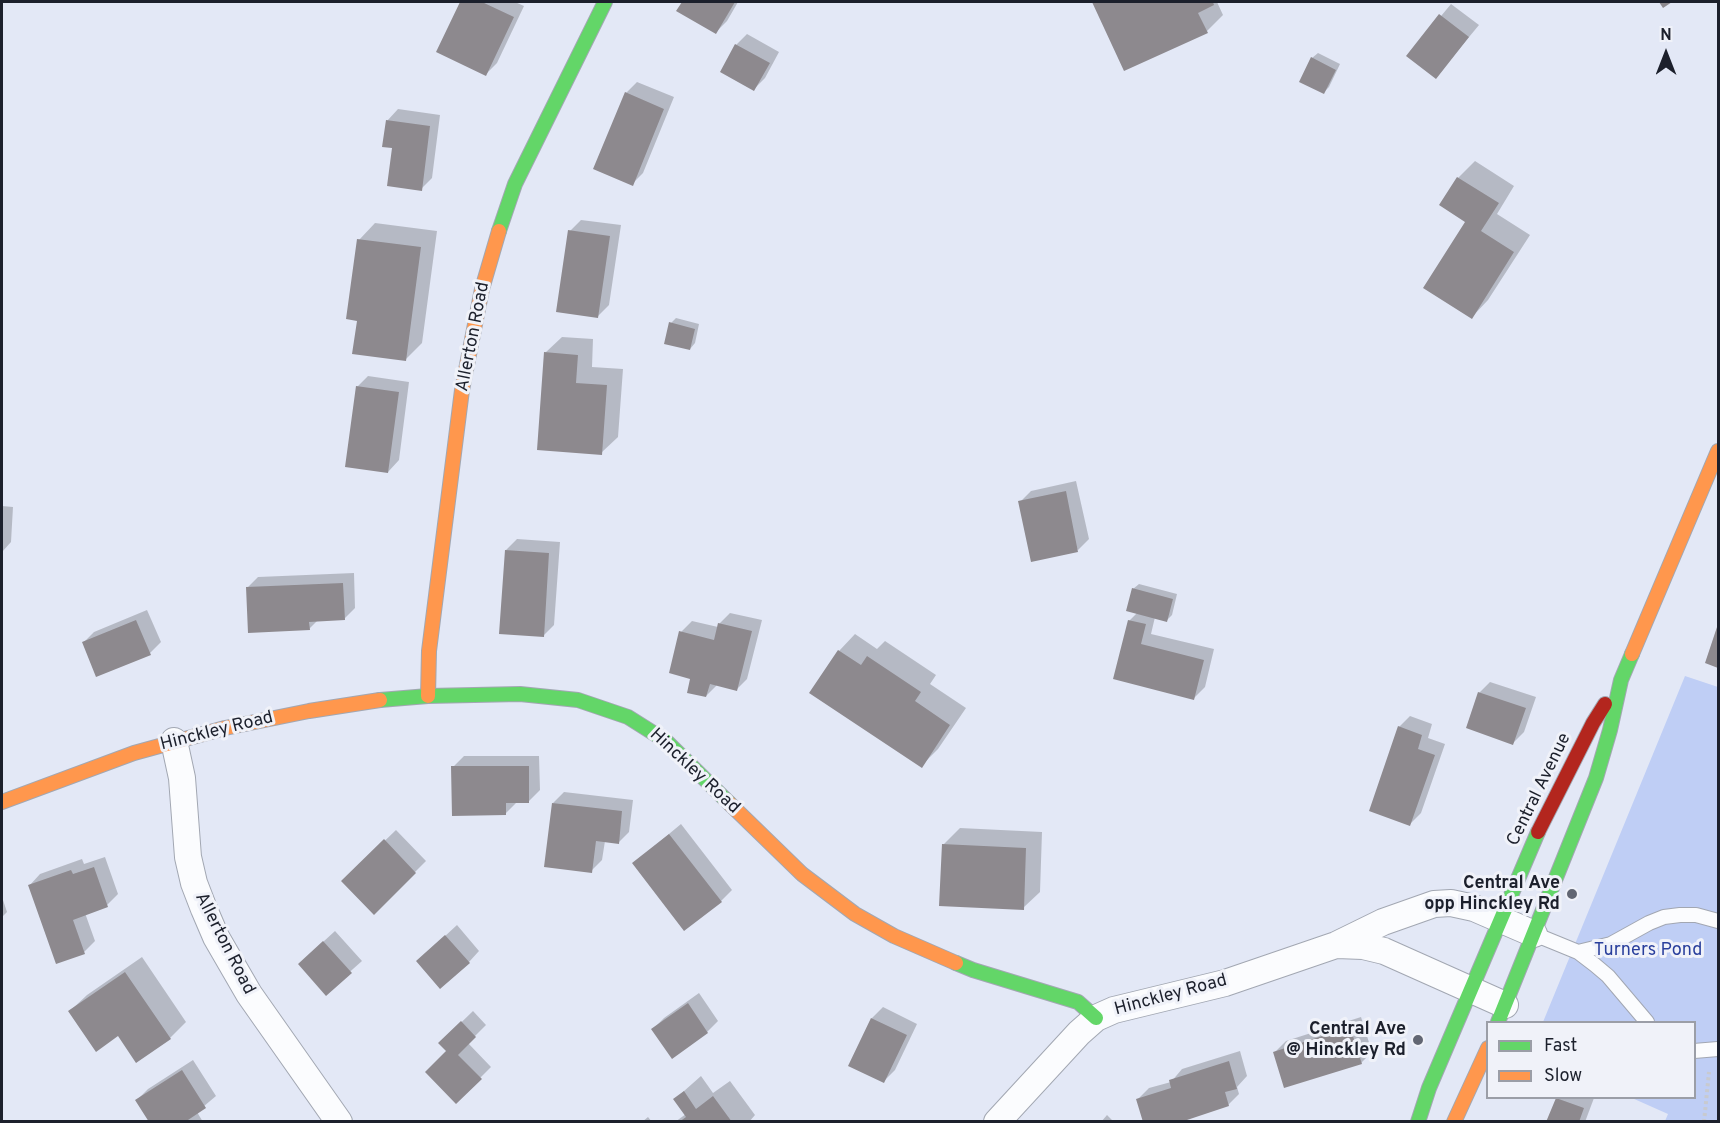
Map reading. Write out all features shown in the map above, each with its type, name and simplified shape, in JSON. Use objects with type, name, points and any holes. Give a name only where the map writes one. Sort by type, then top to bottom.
[{"type":"street","name":"Allerton Road","points":[[428,696],[429,651],[462,390],[485,278],[515,184],[605,2]]},
{"type":"street","name":"Central Avenue","points":[[1418,1122],[1429,1088],[1546,813],[1593,723],[1621,680],[1719,451]]},
{"type":"street","name":"Central Avenue","points":[[1501,1014],[1596,778],[1621,680]]},
{"type":"street","name":"Hinckley Road","points":[[2,802],[97,765],[174,741],[309,711],[348,704],[428,696],[520,694],[552,696],[578,700],[628,717],[666,741],[802,874],[855,914],[894,936],[945,959],[1078,1002],[1096,1018],[1114,1010],[1225,983],[1336,945],[1383,922],[1434,904],[1459,904],[1534,934]]},
{"type":"street","name":"Allerton Road","points":[[174,741],[182,778],[188,857],[194,883],[216,937],[249,994],[339,1122]]},
{"type":"street","name":"Hinckley Road","points":[[1336,945],[1363,946],[1384,951],[1470,990],[1501,1014]]},
{"type":"street","points":[[997,1122],[1064,1048],[1096,1018]]},
{"type":"street","points":[[1454,1122],[1486,1052]]},
{"type":"lane","points":[[1578,952],[1611,944],[1664,917],[1696,915],[1719,921]]},
{"type":"lane","points":[[1534,934],[1578,952],[1608,976],[1645,1021]]},
{"type":"lane","points":[[1696,1051],[1714,1050]]},
{"type":"path","points":[[1704,1122],[1714,1050]]},
{"type":"green space","name":"Turners Pond","points":[[1685,676],[1718,687],[1718,1121],[1665,1121],[1668,1114],[1634,1099],[1696,1099],[1696,1021],[1543,1021]]},
{"type":"building","points":[[460,2],[482,2],[514,17],[486,76],[436,52]]},
{"type":"building","points":[[682,2],[735,2],[716,34],[676,11]]},
{"type":"building","points":[[1092,2],[1213,2],[1214,5],[1198,13],[1208,33],[1124,71]]},
{"type":"building","points":[[1659,2],[1672,2],[1663,8]]},
{"type":"building","points":[[1439,14],[1469,37],[1436,79],[1406,56]]},
{"type":"building","points":[[735,44],[770,63],[754,91],[720,72]]},
{"type":"building","points":[[1311,57],[1336,70],[1324,94],[1299,82]]},
{"type":"building","points":[[625,92],[664,109],[633,186],[593,169]]},
{"type":"building","points":[[386,120],[430,126],[422,191],[387,186],[392,148],[382,147]]},
{"type":"building","points":[[1457,177],[1499,203],[1481,231],[1514,252],[1472,319],[1423,288],[1465,222],[1439,205]]},
{"type":"building","points":[[568,230],[610,236],[598,318],[556,312]]},
{"type":"building","points":[[357,239],[421,247],[406,361],[352,354],[357,321],[346,319]]},
{"type":"building","points":[[669,322],[695,329],[690,350],[664,344]]},
{"type":"building","points":[[544,352],[578,355],[576,383],[607,385],[602,455],[537,450]]},
{"type":"building","points":[[356,386],[399,392],[388,473],[345,467]]},
{"type":"building","points":[[1066,491],[1078,552],[1031,562],[1018,501]]},
{"type":"building","points":[[505,550],[549,553],[544,637],[499,634]]},
{"type":"building","points":[[343,583],[345,620],[309,622],[310,630],[248,633],[246,587]]},
{"type":"building","points":[[1132,588],[1173,599],[1167,622],[1126,611]]},
{"type":"building","points":[[136,620],[151,655],[96,677],[82,642]]},
{"type":"building","points":[[1128,620],[1146,624],[1141,644],[1204,660],[1194,700],[1113,679]]},
{"type":"building","points":[[718,623],[752,631],[737,691],[710,684],[706,697],[687,693],[690,679],[669,673],[679,631],[714,640]]},
{"type":"building","points":[[1718,624],[1718,668],[1705,663]]},
{"type":"building","points":[[838,650],[861,665],[867,656],[921,692],[915,701],[950,725],[922,768],[809,693]]},
{"type":"building","points":[[1478,692],[1526,708],[1513,745],[1466,728]]},
{"type":"building","points":[[1398,726],[1422,735],[1418,749],[1435,755],[1410,826],[1369,811]]},
{"type":"building","points":[[451,766],[529,766],[529,803],[506,803],[506,815],[452,816]]},
{"type":"building","points":[[552,803],[622,811],[619,844],[596,841],[592,873],[544,867]]},
{"type":"building","points":[[669,834],[722,902],[684,931],[632,863]]},
{"type":"building","points":[[384,839],[416,873],[374,915],[341,881]]},
{"type":"building","points":[[942,844],[1026,848],[1024,910],[939,906]]},
{"type":"building","points":[[94,867],[108,907],[73,920],[85,954],[56,964],[28,885],[71,870],[73,874]]},
{"type":"building","points":[[445,935],[470,963],[440,989],[416,961]]},
{"type":"building","points":[[323,941],[352,973],[326,996],[298,964]]},
{"type":"building","points":[[125,972],[171,1039],[136,1063],[118,1036],[96,1052],[68,1011]]},
{"type":"building","points":[[688,1003],[708,1033],[672,1059],[651,1029]]},
{"type":"building","points":[[871,1018],[907,1035],[884,1083],[848,1066]]},
{"type":"building","points":[[461,1021],[476,1037],[458,1055],[482,1079],[456,1104],[425,1072],[446,1051],[438,1043]]},
{"type":"building","points":[[1350,1027],[1362,1064],[1284,1088],[1273,1052]]},
{"type":"building","points":[[1229,1061],[1237,1089],[1225,1092],[1229,1106],[1181,1122],[1143,1122],[1136,1099],[1171,1088],[1169,1080]]},
{"type":"building","points":[[182,1070],[206,1108],[185,1122],[149,1122],[135,1100]]},
{"type":"building","points":[[684,1091],[696,1109],[713,1096],[732,1122],[679,1122],[686,1117],[673,1099]]},
{"type":"building","points":[[1556,1099],[1584,1108],[1579,1122],[1546,1122]]},
{"type":"traffic: fast","points":[[499,231],[515,184],[605,2]]},
{"type":"traffic: fast","points":[[1498,1021],[1596,778],[1621,680],[1632,654]]},
{"type":"traffic: fast","points":[[380,700],[428,696],[520,694],[578,700],[628,717],[666,741],[729,803]]},
{"type":"traffic: fast","points":[[1418,1122],[1429,1088],[1538,832]]},
{"type":"traffic: fast","points":[[956,963],[1078,1002],[1096,1018]]},
{"type":"traffic: slow","points":[[428,696],[429,651],[462,390],[482,289],[499,231]]},
{"type":"traffic: slow","points":[[1632,654],[1718,451]]},
{"type":"traffic: slow","points":[[2,802],[134,753],[225,728],[380,700]]},
{"type":"traffic: slow","points":[[729,803],[802,874],[855,914],[894,936],[956,963]]},
{"type":"traffic: slow","points":[[1454,1122],[1486,1052]]},
{"type":"traffic: jam","points":[[1538,832],[1593,723],[1605,704]]},
{"type":"place","name":"Central Ave opp Hinckley Rd","points":[[1572,894]]},
{"type":"place","name":"Central Ave @ Hinckley Rd","points":[[1418,1040]]}]
